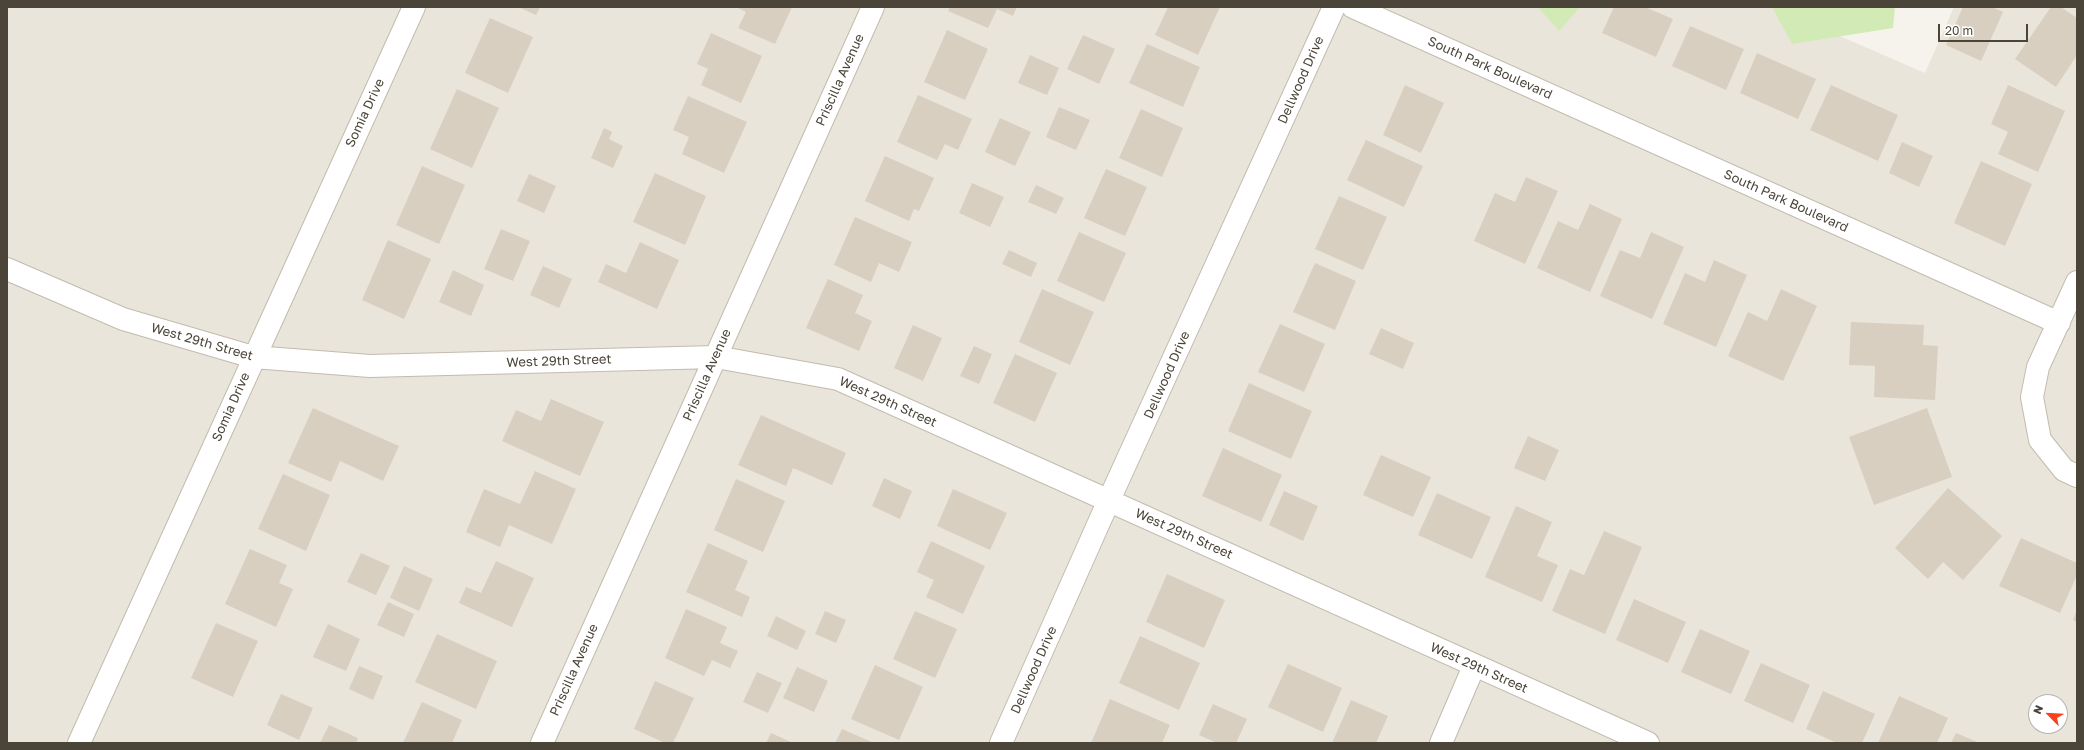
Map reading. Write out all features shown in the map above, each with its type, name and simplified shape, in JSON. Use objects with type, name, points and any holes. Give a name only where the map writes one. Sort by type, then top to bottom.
[{"type":"street","name":"Somia Drive","points":[[79,743],[253,357],[414,7]]},
{"type":"street","name":"Priscilla Avenue","points":[[542,743],[873,7]]},
{"type":"street","name":"Dellwood Drive","points":[[1001,743],[1109,500],[1334,7]]},
{"type":"street","name":"South Park Boulevard","points":[[1353,7],[2059,323]]},
{"type":"street","name":"West 29th Street","points":[[7,269],[123,319],[253,357],[370,366],[716,356],[838,380],[1109,500],[1474,666],[1648,743]]},
{"type":"street","points":[[2077,282],[2038,367],[2032,397],[2040,440],[2064,470],[2077,476]]},
{"type":"street","points":[[1441,743],[1474,666]]},
{"type":"shaded area","points":[[7,7],[1773,7],[1925,73],[1954,7],[2077,7],[2077,743],[7,743]]},
{"type":"green space","points":[[1538,7],[1580,7],[1559,31]]},
{"type":"green space","points":[[1772,7],[1895,7],[1893,28],[1792,44]]},
{"type":"building","points":[[518,7],[540,7],[536,15]]},
{"type":"building","points":[[736,7],[792,7],[775,44],[738,28],[746,12]]},
{"type":"building","points":[[950,7],[1017,7],[1013,16],[997,9],[988,28],[948,11]]},
{"type":"building","points":[[1168,7],[1220,7],[1198,55],[1155,35]]},
{"type":"building","points":[[1614,7],[1645,7],[1673,19],[1656,57],[1602,33]]},
{"type":"building","points":[[1963,7],[1992,7],[2003,12],[1981,61],[1946,45]]},
{"type":"building","points":[[2051,7],[2061,7],[2077,18],[2077,55],[2056,87],[2015,59]]},
{"type":"building","points":[[490,18],[533,37],[508,93],[465,73]]},
{"type":"building","points":[[1690,26],[1744,49],[1726,90],[1672,66]]},
{"type":"building","points":[[947,30],[988,49],[965,100],[924,82]]},
{"type":"building","points":[[711,33],[762,56],[741,103],[701,85],[708,69],[697,64]]},
{"type":"building","points":[[1083,35],[1115,49],[1099,84],[1067,69]]},
{"type":"building","points":[[1147,44],[1200,67],[1183,107],[1129,83]]},
{"type":"building","points":[[1757,53],[1816,79],[1798,119],[1740,93]]},
{"type":"building","points":[[1030,55],[1059,68],[1047,95],[1018,83]]},
{"type":"building","points":[[1405,85],[1444,103],[1421,153],[1383,135]]},
{"type":"building","points":[[1831,85],[1898,115],[1878,161],[1810,130]]},
{"type":"building","points":[[2008,85],[2065,111],[2038,172],[1998,154],[2008,132],[1991,124]]},
{"type":"building","points":[[457,89],[499,108],[472,168],[430,149]]},
{"type":"building","points":[[918,95],[972,119],[958,150],[945,144],[937,160],[897,142]]},
{"type":"building","points":[[688,96],[747,122],[724,173],[682,154],[689,137],[673,130]]},
{"type":"building","points":[[1059,107],[1090,120],[1076,150],[1046,137]]},
{"type":"building","points":[[1141,109],[1183,128],[1162,177],[1119,158]]},
{"type":"building","points":[[1000,118],[1031,132],[1015,166],[985,152]]},
{"type":"building","points":[[604,128],[612,132],[609,139],[623,146],[613,168],[591,158]]},
{"type":"building","points":[[1366,140],[1423,166],[1404,207],[1347,180]]},
{"type":"building","points":[[1902,142],[1933,156],[1919,187],[1889,173]]},
{"type":"building","points":[[885,156],[934,178],[919,211],[914,209],[909,221],[865,201]]},
{"type":"building","points":[[1981,161],[2032,184],[2005,246],[1954,223]]},
{"type":"building","points":[[422,166],[465,185],[439,244],[396,225]]},
{"type":"building","points":[[1106,169],[1147,187],[1125,236],[1084,218]]},
{"type":"building","points":[[655,173],[706,196],[685,245],[633,222]]},
{"type":"building","points":[[529,174],[556,186],[544,213],[517,201]]},
{"type":"building","points":[[1526,177],[1558,191],[1525,264],[1474,241],[1495,193],[1515,202]]},
{"type":"building","points":[[972,183],[1004,197],[990,227],[959,213]]},
{"type":"building","points":[[1036,185],[1064,198],[1056,214],[1028,202]]},
{"type":"building","points":[[1339,196],[1387,217],[1363,270],[1315,249]]},
{"type":"building","points":[[1590,204],[1622,219],[1590,292],[1537,268],[1558,221],[1578,230]]},
{"type":"building","points":[[855,217],[912,242],[899,272],[879,263],[871,282],[834,265]]},
{"type":"building","points":[[501,229],[530,241],[513,281],[484,269]]},
{"type":"building","points":[[1079,232],[1126,253],[1104,302],[1057,281]]},
{"type":"building","points":[[1651,232],[1684,247],[1652,319],[1600,296],[1620,250],[1640,258]]},
{"type":"building","points":[[388,240],[431,259],[404,319],[362,300]]},
{"type":"building","points":[[640,242],[679,260],[657,309],[598,282],[606,264],[626,273]]},
{"type":"building","points":[[1009,250],[1037,263],[1031,277],[1002,264]]},
{"type":"building","points":[[1714,260],[1747,275],[1716,347],[1663,324],[1685,273],[1705,282]]},
{"type":"building","points":[[1315,263],[1356,281],[1335,330],[1293,312]]},
{"type":"building","points":[[543,266],[572,279],[559,308],[530,295]]},
{"type":"building","points":[[453,270],[484,285],[471,316],[439,302]]},
{"type":"building","points":[[828,279],[863,295],[855,313],[872,321],[859,351],[806,328]]},
{"type":"building","points":[[1042,289],[1094,312],[1070,365],[1019,342]]},
{"type":"building","points":[[1781,289],[1817,306],[1783,381],[1728,356],[1748,312],[1767,321]]},
{"type":"building","points":[[1851,322],[1924,325],[1923,345],[1938,346],[1935,400],[1874,397],[1875,366],[1849,365]]},
{"type":"building","points":[[1280,324],[1325,344],[1304,392],[1258,372]]},
{"type":"building","points":[[913,325],[942,338],[923,381],[894,368]]},
{"type":"building","points":[[1381,328],[1414,343],[1403,369],[1369,354]]},
{"type":"building","points":[[974,346],[992,354],[979,384],[960,376]]},
{"type":"building","points":[[1015,354],[1057,373],[1035,422],[993,403]]},
{"type":"building","points":[[1249,383],[1312,411],[1291,459],[1228,431]]},
{"type":"building","points":[[551,399],[604,422],[580,476],[502,441],[516,410],[541,421]]},
{"type":"building","points":[[313,408],[399,446],[383,481],[340,461],[331,482],[288,463]]},
{"type":"building","points":[[1927,408],[1952,477],[1874,505],[1849,437]]},
{"type":"building","points":[[761,415],[846,453],[832,485],[793,468],[786,486],[738,465]]},
{"type":"building","points":[[1528,436],[1559,450],[1545,481],[1514,468]]},
{"type":"building","points":[[1223,448],[1282,475],[1261,522],[1202,496]]},
{"type":"building","points":[[1381,455],[1431,477],[1413,517],[1363,495]]},
{"type":"building","points":[[535,471],[576,489],[552,544],[509,525],[500,547],[466,532],[484,489],[520,504]]},
{"type":"building","points":[[283,474],[330,495],[306,551],[258,529]]},
{"type":"building","points":[[884,478],[912,491],[900,519],[872,506]]},
{"type":"building","points":[[736,479],[785,501],[763,552],[714,530]]},
{"type":"building","points":[[1948,488],[2002,536],[1963,580],[1943,562],[1928,579],[1895,548]]},
{"type":"building","points":[[953,489],[1007,513],[990,550],[937,526]]},
{"type":"building","points":[[1284,491],[1318,506],[1303,541],[1269,525]]},
{"type":"building","points":[[1437,493],[1491,517],[1472,559],[1418,535]]},
{"type":"building","points":[[1516,506],[1552,522],[1537,556],[1558,565],[1542,602],[1485,577]]},
{"type":"building","points":[[1604,531],[1642,547],[1605,634],[1552,611],[1570,569],[1584,575]]},
{"type":"building","points":[[2021,538],[2077,563],[2077,575],[2060,613],[1999,586]]},
{"type":"building","points":[[931,541],[985,566],[963,614],[926,597],[934,580],[917,572]]},
{"type":"building","points":[[708,543],[748,561],[735,590],[750,597],[742,617],[686,592]]},
{"type":"building","points":[[250,549],[287,565],[279,583],[293,589],[276,627],[225,604]]},
{"type":"building","points":[[361,553],[390,566],[376,595],[347,582]]},
{"type":"building","points":[[496,561],[534,578],[512,627],[459,603],[466,587],[481,593]]},
{"type":"building","points":[[404,566],[433,579],[419,611],[390,598]]},
{"type":"building","points":[[1167,574],[1225,600],[1204,648],[1146,622]]},
{"type":"building","points":[[1634,599],[1686,622],[1668,663],[1616,640]]},
{"type":"building","points":[[388,602],[414,614],[404,637],[377,625]]},
{"type":"building","points":[[686,609],[727,627],[720,643],[738,651],[730,668],[712,660],[704,676],[665,658]]},
{"type":"building","points":[[2077,610],[2077,622],[2073,620]]},
{"type":"building","points":[[825,611],[846,620],[836,643],[815,634]]},
{"type":"building","points":[[915,611],[957,629],[935,678],[893,659]]},
{"type":"building","points":[[776,616],[806,631],[797,650],[767,636]]},
{"type":"building","points":[[216,623],[258,641],[233,697],[191,678]]},
{"type":"building","points":[[328,624],[360,639],[346,671],[313,657]]},
{"type":"building","points":[[1700,629],[1750,651],[1731,694],[1681,672]]},
{"type":"building","points":[[437,634],[497,661],[476,709],[415,682]]},
{"type":"building","points":[[1140,636],[1200,663],[1179,710],[1119,683]]},
{"type":"building","points":[[1761,663],[1810,685],[1793,723],[1744,701]]},
{"type":"building","points":[[1288,664],[1342,688],[1323,732],[1268,707]]},
{"type":"building","points":[[875,665],[923,687],[899,740],[851,719]]},
{"type":"building","points":[[359,666],[383,676],[373,700],[349,689]]},
{"type":"building","points":[[797,667],[828,681],[814,712],[783,698]]},
{"type":"building","points":[[757,672],[782,683],[768,713],[743,702]]},
{"type":"building","points":[[655,681],[694,698],[673,743],[665,743],[634,729]]},
{"type":"building","points":[[1823,691],[1875,714],[1862,743],[1837,743],[1806,729]]},
{"type":"building","points":[[281,694],[313,708],[299,740],[267,725]]},
{"type":"building","points":[[1899,696],[1948,718],[1937,743],[1878,743]]},
{"type":"building","points":[[1110,699],[1170,725],[1162,743],[1091,743]]},
{"type":"building","points":[[1351,700],[1388,716],[1376,743],[1332,743]]},
{"type":"building","points":[[422,702],[462,720],[452,743],[403,743]]},
{"type":"building","points":[[1213,704],[1247,719],[1236,743],[1217,743],[1199,735]]},
{"type":"building","points":[[329,725],[358,738],[356,743],[320,743]]},
{"type":"building","points":[[842,729],[874,743],[835,743]]},
{"type":"building","points":[[771,733],[793,743],[766,743]]},
{"type":"building","points":[[1956,733],[1980,743],[1951,743]]}]
